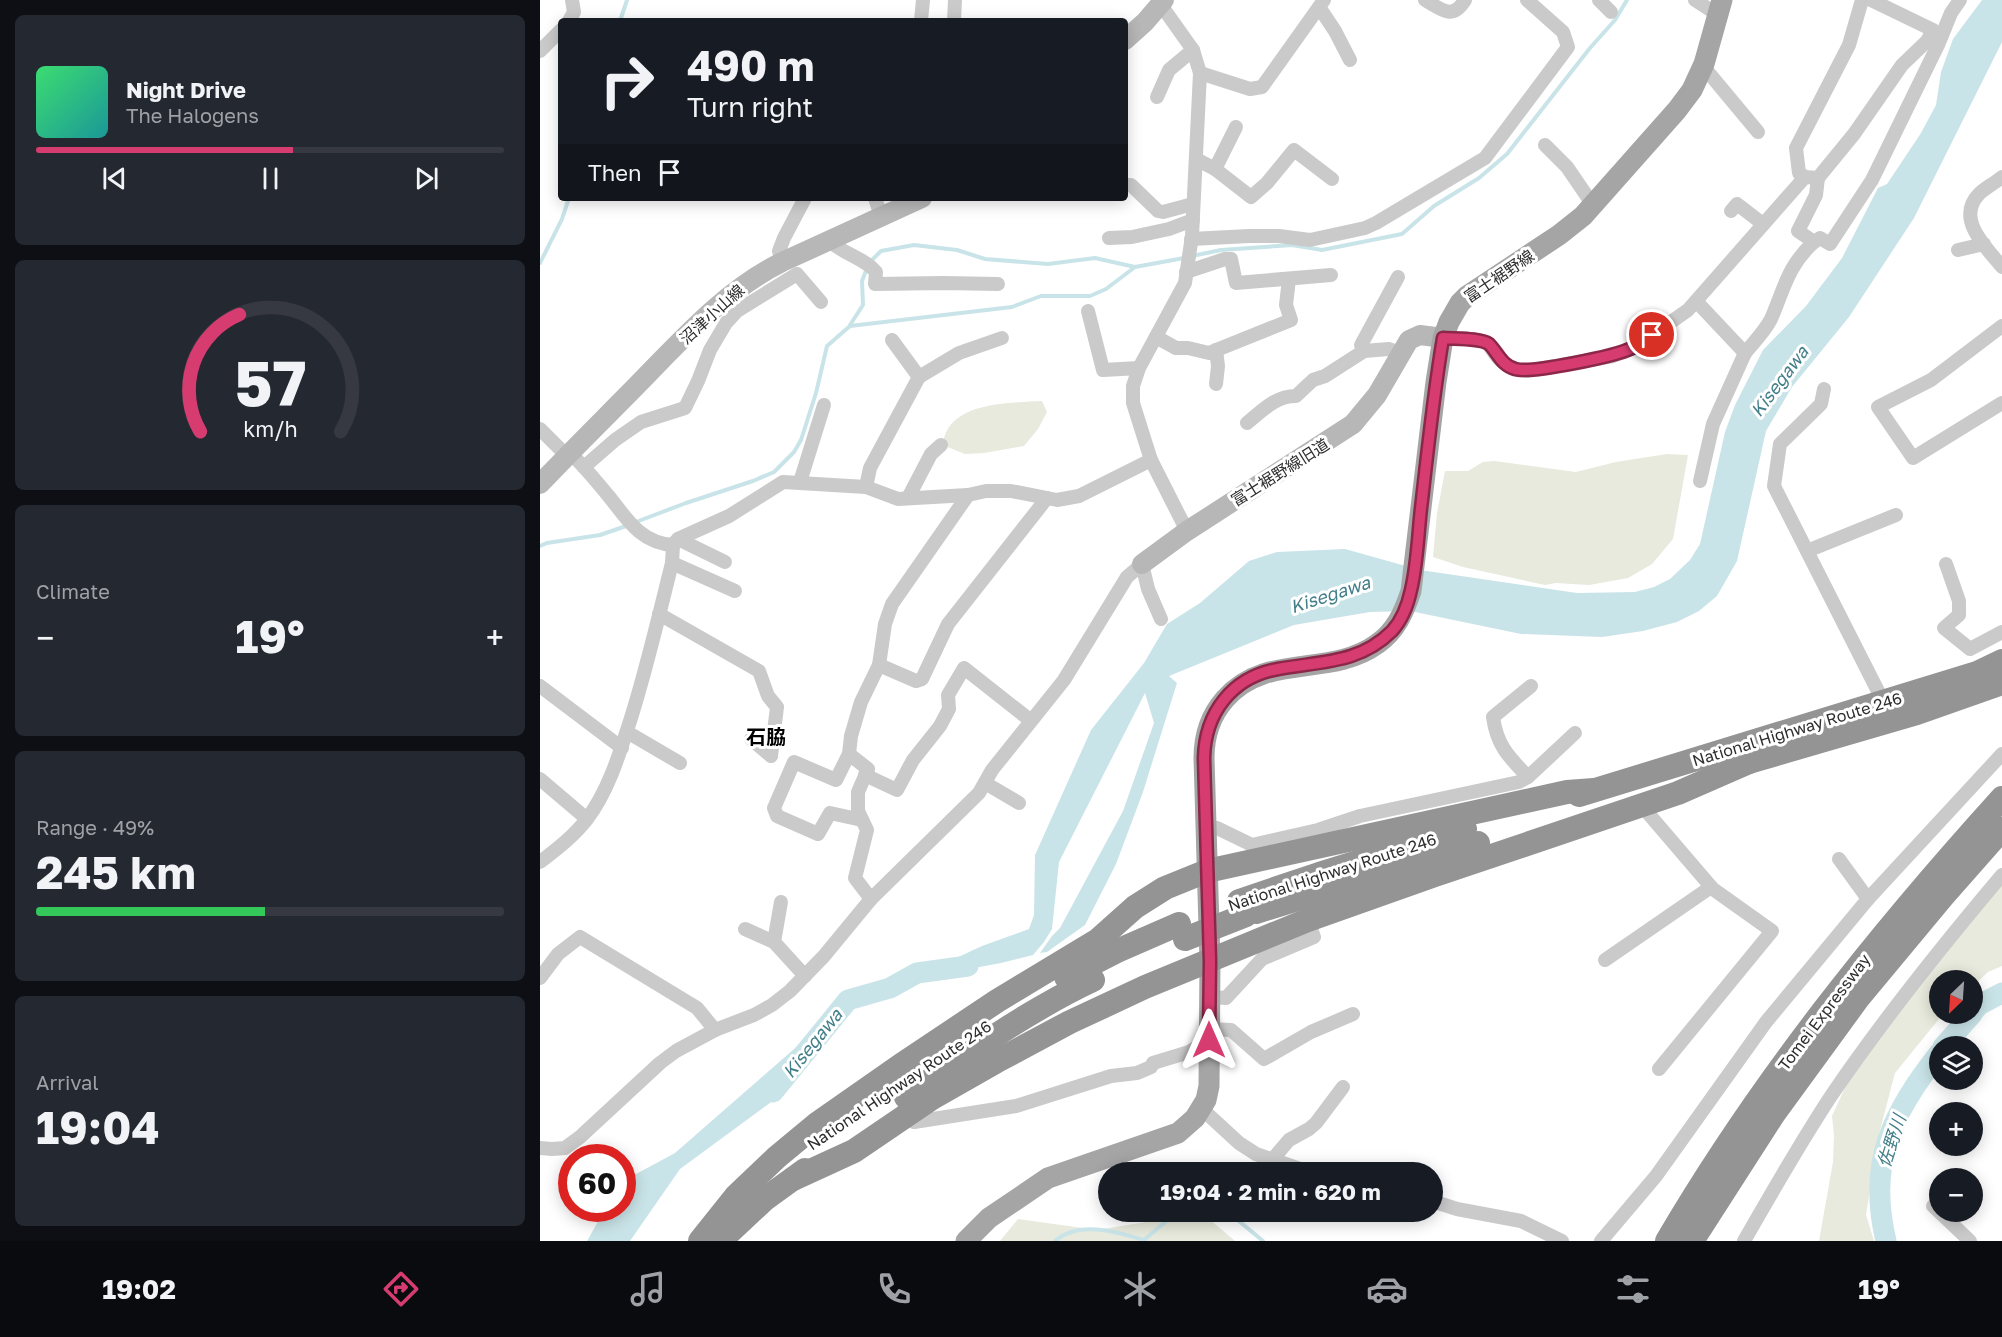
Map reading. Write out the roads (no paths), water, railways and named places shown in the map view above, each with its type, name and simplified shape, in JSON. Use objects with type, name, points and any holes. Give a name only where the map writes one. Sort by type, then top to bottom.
[{"type":"highway","name":"National Highway Route 246","points":[[700,1241],[788,1162],[846,1119],[982,1027],[1057,981],[1117,951],[1182,931],[1331,870],[1884,703],[1977,673],[2002,661]]},
{"type":"highway","name":"National Highway Route 246","points":[[1242,908],[1503,835],[1917,713],[2002,683]]},
{"type":"highway","points":[[793,1179],[854,1151],[979,1071],[1070,1022],[1145,987],[1308,920],[1678,793],[1749,762]]},
{"type":"highway","points":[[700,1241],[736,1196],[777,1157],[818,1123],[997,1001],[1098,940],[1135,907],[1165,888],[1207,871],[1567,792],[1594,790]]},
{"type":"highway","name":"Tomei Expressway","points":[[1667,1241],[1750,1110],[1853,972],[1942,864],[2002,798]]},
{"type":"highway","name":"Tomei Expressway","points":[[1692,1241],[1773,1115],[1859,997],[2002,829]]},
{"type":"highway","name":"National Highway Route 246","points":[[720,1241],[765,1199],[925,1083],[1065,993],[1182,931]]},
{"type":"main road","points":[[1128,37],[1162,2]]},
{"type":"main road","name":"富士裾野線","points":[[966,1241],[989,1218],[1048,1178],[1178,1133],[1195,1119],[1202,1108],[1209,1086],[1210,961],[1204,745],[1210,722],[1217,708],[1232,690],[1251,678],[1277,669],[1331,662],[1354,656],[1376,645],[1394,628],[1404,612],[1411,591],[1436,382],[1443,338],[1449,322],[1467,296],[1559,236],[1593,206],[1677,110],[1692,90],[1703,66],[1720,7]]},
{"type":"main road","name":"沼津小山線","points":[[540,484],[574,458],[715,308],[749,281],[828,240],[878,207],[907,201]]},
{"type":"main road","name":"富士裾野線旧道","points":[[1142,564],[1187,531],[1353,424],[1377,395],[1409,340],[1420,336],[1443,338]]},
{"type":"street","points":[[570,18],[574,12],[572,0]]},
{"type":"street","points":[[921,18],[923,0]]},
{"type":"street","points":[[954,18],[955,0]]},
{"type":"street","points":[[1425,0],[1445,12],[1457,10],[1465,0]]},
{"type":"street","points":[[1191,244],[1249,236],[1310,240],[1365,228],[1388,217],[1485,158],[1568,47],[1563,32],[1527,0]]},
{"type":"street","points":[[1599,0],[1611,12]]},
{"type":"street","points":[[1695,0],[1720,7]]},
{"type":"street","points":[[1811,177],[1799,173],[1796,148],[1849,45],[1862,0]]},
{"type":"street","points":[[1871,0],[1933,30]]},
{"type":"street","points":[[1700,481],[1713,424],[1745,353],[1770,321],[1784,285],[1801,254],[1820,238],[1830,244],[1872,180],[1960,0]]},
{"type":"street","points":[[1162,2],[1193,50],[1200,73],[1193,220],[1185,283],[1139,368],[1133,386],[1133,403],[1150,460],[1187,531]]},
{"type":"street","points":[[1200,73],[1250,89],[1262,87],[1322,4],[1350,60]]},
{"type":"street","points":[[1443,338],[1473,340],[1488,344],[1511,368],[1527,371],[1613,356],[1634,348],[1688,310],[1763,224],[1854,134],[1902,65],[1927,41],[1933,30],[1947,23]]},
{"type":"street","points":[[540,51],[558,33]]},
{"type":"street","points":[[1156,97],[1169,70],[1193,50]]},
{"type":"street","points":[[1703,66],[1758,132]]},
{"type":"street","points":[[1215,169],[1236,127]]},
{"type":"street","points":[[1545,145],[1567,167],[1593,206]]},
{"type":"street","points":[[1196,159],[1215,169],[1251,197],[1267,183],[1294,150],[1332,179]]},
{"type":"street","points":[[1811,177],[1816,195],[1798,231],[1814,242]]},
{"type":"street","points":[[2002,177],[1979,195],[1970,208],[1970,220],[1984,244],[2002,267]]},
{"type":"street","points":[[1128,185],[1131,185],[1158,212],[1193,204]]},
{"type":"street","points":[[782,262],[779,251],[783,238],[803,201]]},
{"type":"street","points":[[1731,211],[1737,204],[1763,224]]},
{"type":"street","points":[[1109,238],[1132,237],[1169,229],[1193,220]]},
{"type":"street","points":[[828,240],[838,250],[867,264],[876,272],[875,284],[999,284]]},
{"type":"street","points":[[1958,250],[1984,244]]},
{"type":"street","points":[[1187,269],[1231,259],[1236,283],[1331,275]]},
{"type":"street","points":[[574,458],[615,440],[641,423],[685,408],[710,350],[726,323],[737,311],[797,274],[821,302]]},
{"type":"street","points":[[1364,351],[1360,345],[1398,277]]},
{"type":"street","points":[[1156,337],[1176,348],[1209,353],[1291,320],[1286,304],[1289,279]]},
{"type":"street","points":[[1696,301],[1745,353]]},
{"type":"street","points":[[1088,311],[1103,370],[1139,368]]},
{"type":"street","points":[[2002,326],[1931,380],[1878,407],[1913,458],[2002,403]]},
{"type":"street","points":[[866,487],[870,468],[919,377],[959,353],[1002,338]]},
{"type":"street","points":[[892,340],[919,377]]},
{"type":"street","points":[[1246,423],[1276,400],[1283,396],[1296,396],[1313,380],[1325,376],[1364,351],[1389,349],[1400,353]]},
{"type":"street","points":[[1216,351],[1218,366],[1216,384]]},
{"type":"street","points":[[1824,389],[1821,404],[1780,444],[1774,486],[1884,703]]},
{"type":"street","points":[[800,482],[824,405]]},
{"type":"street","points":[[540,429],[574,458],[633,528],[653,540],[684,543],[725,562]]},
{"type":"street","points":[[908,498],[931,454],[941,445]]},
{"type":"street","points":[[676,542],[729,516],[783,482],[866,487],[898,499],[1011,490],[1057,500],[1079,496],[1150,460]]},
{"type":"street","points":[[862,820],[830,813],[818,834],[777,816],[774,808],[794,762],[836,780],[849,754],[851,736],[861,702],[879,665],[885,624],[892,604],[968,495]]},
{"type":"street","points":[[879,665],[916,681],[922,679],[948,624],[1047,498]]},
{"type":"street","points":[[1807,551],[1896,515]]},
{"type":"street","points":[[540,862],[560,847],[587,819],[602,795],[622,748],[659,614],[676,542]]},
{"type":"street","points":[[672,563],[735,591]]},
{"type":"street","points":[[541,1145],[552,1149],[565,1148],[580,1137],[660,1063],[715,1030],[754,1016],[772,1005],[805,976],[871,899],[979,793],[992,770],[1064,680],[1127,577],[1142,564],[1148,589],[1161,619]]},
{"type":"street","points":[[1946,564],[1959,601],[1959,615],[1944,628],[1970,649],[2002,633]]},
{"type":"street","points":[[659,614],[759,671],[768,696],[777,707],[771,756],[751,739]]},
{"type":"street","points":[[865,775],[897,790],[913,760],[940,726],[949,709],[948,695],[964,668],[1030,720]]},
{"type":"street","points":[[540,686],[622,748]]},
{"type":"street","points":[[1528,777],[1504,752],[1494,728],[1493,717],[1532,686]]},
{"type":"street","points":[[627,732],[681,763]]},
{"type":"street","points":[[1207,826],[1217,828],[1252,845],[1318,830],[1360,816],[1519,783],[1575,734]]},
{"type":"street","points":[[849,754],[868,769],[858,792],[858,811],[867,830],[855,878],[871,899]]},
{"type":"street","points":[[1601,1241],[1656,1176],[1766,1022],[1868,898],[2002,754]]},
{"type":"street","points":[[540,779],[587,819]]},
{"type":"street","points":[[985,783],[1019,802]]},
{"type":"street","points":[[1641,805],[1711,886],[1772,931],[1659,1069]]},
{"type":"street","points":[[1839,859],[1868,898]]},
{"type":"street","points":[[1744,1241],[1784,1170],[1871,1039],[1932,958],[2002,875]]},
{"type":"street","points":[[1605,960],[1711,886]]},
{"type":"street","points":[[774,942],[781,902]]},
{"type":"street","points":[[1210,997],[1226,998],[1262,958],[1314,937],[1308,920]]},
{"type":"street","points":[[745,929],[774,942],[805,976]]},
{"type":"street","points":[[540,978],[558,954],[580,937],[697,1008],[715,1030]]},
{"type":"street","points":[[909,1114],[914,1122],[1016,1106],[1111,1076],[1137,1073],[1153,1064],[1189,1052],[1209,1034],[1231,1030],[1264,1059],[1311,1032],[1353,1014]]},
{"type":"street","points":[[1272,1160],[1289,1140],[1316,1123],[1343,1087]]},
{"type":"street","points":[[1202,1108],[1239,1143],[1256,1154],[1278,1162]]},
{"type":"street","points":[[1443,1205],[1521,1221],[1562,1241]]},
{"type":"street","points":[[1950,1222],[1970,1241]]},
{"type":"water","points":[[1982,0],[2002,0],[2002,42],[1914,218],[1849,317],[1792,387],[1766,431],[1737,561],[1717,596],[1699,611],[1677,622],[1643,631],[1602,637],[1521,634],[1410,611],[1370,612],[1294,625],[1169,676],[1177,683],[1143,792],[1116,864],[1085,925],[1047,952],[1040,953],[1060,928],[1123,811],[1154,723],[1145,693],[1059,862],[1052,929],[1044,942],[1033,955],[941,974],[941,965],[982,946],[1029,929],[1034,915],[1035,855],[1091,730],[1144,663],[1167,624],[1200,603],[1249,561],[1277,552],[1345,549],[1420,570],[1577,593],[1635,592],[1654,587],[1670,579],[1690,560],[1700,544],[1725,432],[1735,405],[1763,350],[1806,306],[1842,258],[1878,188],[1887,184],[1921,133],[1936,105],[1941,72],[1953,39]]},
{"type":"water","points":[[801,1043],[782,1094],[680,1169],[630,1241],[587,1241],[598,1222],[636,1222],[636,1174],[675,1153]]},
{"type":"waterway","points":[[621,18],[627,0]]},
{"type":"waterway","points":[[1192,256],[1221,250],[1292,245],[1322,250],[1402,234],[1434,206],[1479,178],[1507,154],[1590,48],[1615,20],[1627,0]]},
{"type":"waterway","points":[[540,263],[562,219],[568,201]]},
{"type":"waterway","points":[[870,262],[881,251],[914,245],[957,250],[985,259],[1048,264],[1095,258],[1135,267]]},
{"type":"waterway","points":[[636,522],[774,472],[794,452],[801,440],[816,393],[827,346],[850,326],[1012,307],[1041,296],[1090,296],[1106,289],[1135,267],[1184,258]]},
{"type":"waterway","points":[[850,325],[863,305],[862,281],[867,268]]},
{"type":"waterway","points":[[540,546],[600,535],[629,525]]},
{"type":"waterway","name":"Kisegawa","points":[[773,1092],[848,1000],[890,988],[917,973],[968,966]]},
{"type":"waterway","name":"佐野川","points":[[1983,1003],[2002,993]]},
{"type":"waterway","name":"佐野川","points":[[1953,1036],[1963,1024]]},
{"type":"waterway","name":"佐野川","points":[[1886,1241],[1881,1213],[1882,1163],[1897,1118],[1929,1066]]},
{"type":"waterway","points":[[1055,1241],[1075,1231],[1087,1229],[1110,1231],[1144,1240],[1165,1222]]},
{"type":"waterway","points":[[1240,1222],[1263,1241]]},
{"type":"district","name":"石脇","points":[[766,736]]}]
